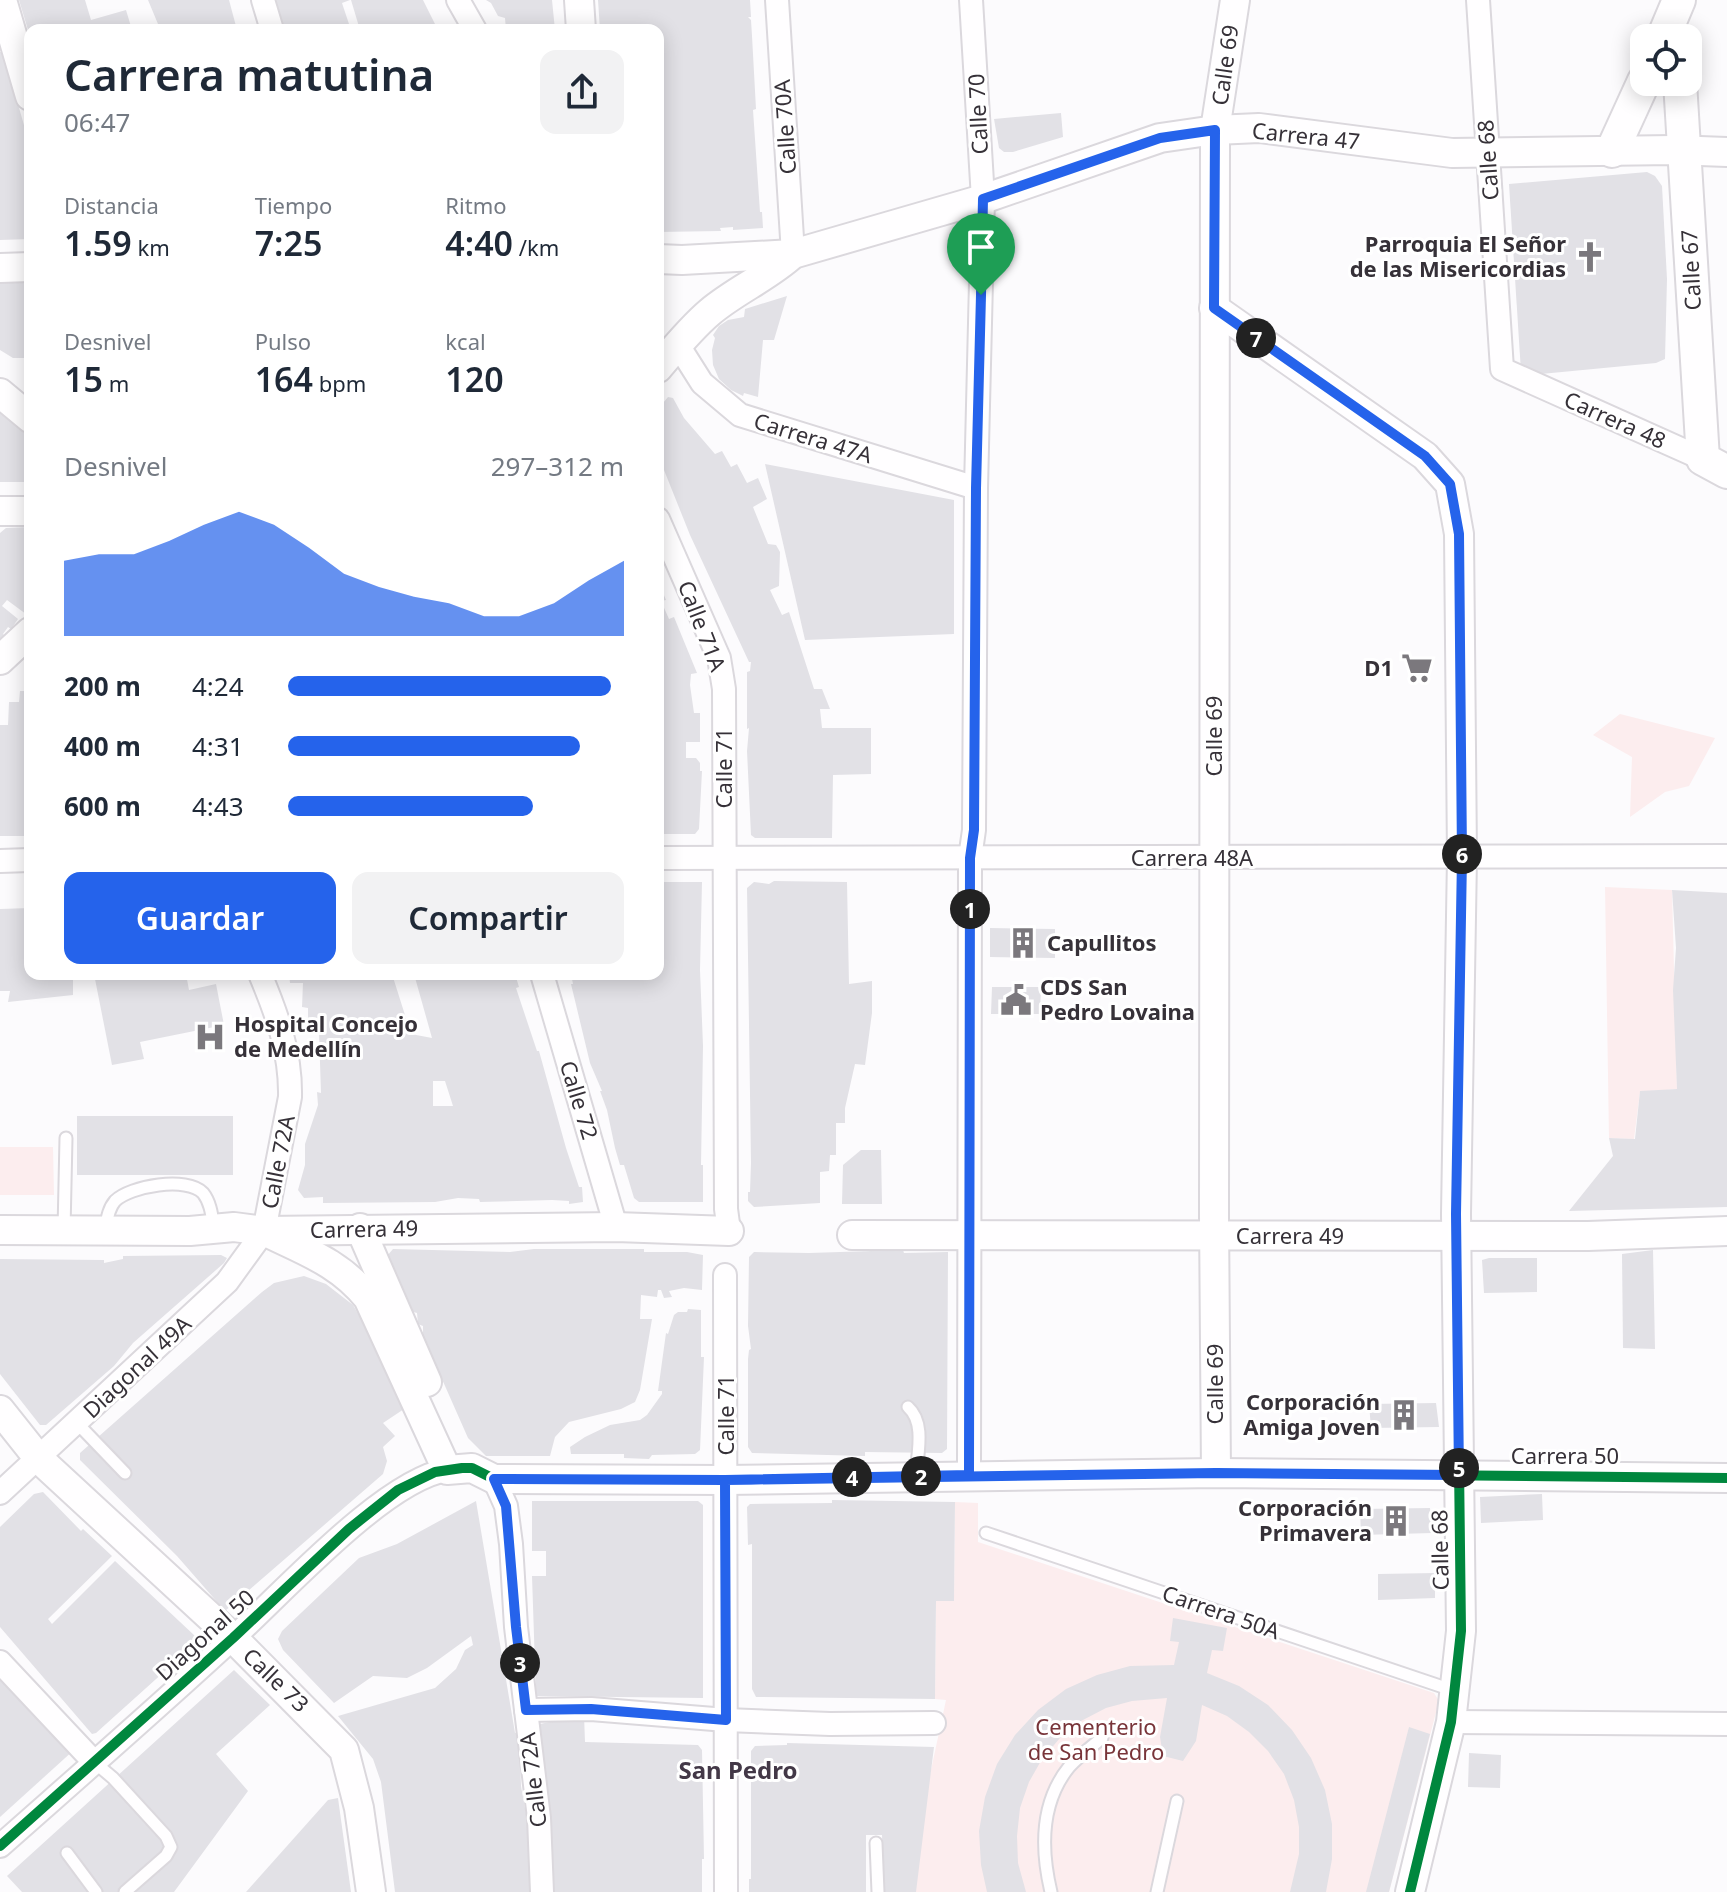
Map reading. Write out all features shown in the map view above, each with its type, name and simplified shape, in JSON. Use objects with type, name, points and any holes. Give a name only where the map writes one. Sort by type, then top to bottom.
[{"type":"main road","points":[[1612,151],[1637,96]]},
{"type":"main road","name":"Calle 67","points":[[1681,96],[1715,465]]},
{"type":"street","points":[[2,0],[24,75]]},
{"type":"street","points":[[263,0],[270,24]]},
{"type":"street","points":[[458,0],[472,24]]},
{"type":"street","points":[[579,0],[581,24]]},
{"type":"street","name":"Calle 70A","points":[[777,0],[793,254]]},
{"type":"street","name":"Calle 70","points":[[969,1475],[970,858],[974,830],[976,488],[983,199],[971,0]]},
{"type":"street","name":"Calle 69","points":[[1216,1473],[1215,130],[1235,0]]},
{"type":"street","name":"Calle 68","points":[[1478,0],[1502,369]]},
{"type":"street","name":"Carrera 47","points":[[664,361],[708,313],[740,290],[772,273],[793,254],[983,199],[1160,138],[1215,130],[1259,128],[1431,151],[1727,152]]},
{"type":"street","points":[[0,256],[24,254]]},
{"type":"street","points":[[670,259],[793,254]]},
{"type":"street","points":[[0,268],[24,267]]},
{"type":"street","name":"Calle 68","points":[[1214,308],[1425,456],[1450,484],[1459,534],[1462,857],[1456,1214],[1461,1631],[1451,1722],[1410,1892]]},
{"type":"street","name":"Carrera 47A","points":[[678,345],[702,383],[740,415],[976,488]]},
{"type":"street","name":"Carrera 48","points":[[1502,369],[1715,465]]},
{"type":"street","points":[[0,376],[24,394]]},
{"type":"street","points":[[0,393],[24,413]]},
{"type":"street","points":[[0,511],[24,511]]},
{"type":"street","name":"Calle 71A","points":[[664,533],[719,658],[724,689]]},
{"type":"street","points":[[0,660],[24,638]]},
{"type":"street","points":[[0,683],[24,661]]},
{"type":"street","name":"Calle 71","points":[[724,689],[726,1209],[729,1231]]},
{"type":"street","name":"Carrera 48A","points":[[664,858],[1727,856]]},
{"type":"street","points":[[0,861],[24,860]]},
{"type":"street","name":"Calle 72A","points":[[262,980],[281,1028],[291,1080],[264,1231],[323,1259],[353,1280],[368,1298],[471,1472]]},
{"type":"street","name":"Calle 72","points":[[544,980],[616,1227]]},
{"type":"street","name":"Carrera 49","points":[[0,1230],[616,1227],[729,1231]]},
{"type":"street","name":"Calle 72A","points":[[360,1228],[455,1445],[471,1472],[506,1506],[516,1627],[539,1818],[542,1892]]},
{"type":"street","name":"Diagonal 49A","points":[[0,1493],[227,1282],[264,1231]]},
{"type":"street","name":"Carrera 49","points":[[852,1235],[1588,1236],[1727,1231]]},
{"type":"street","name":"Calle 71","points":[[725,1275],[726,1892]]},
{"type":"street","name":"Calle 73","points":[[0,1410],[39,1459],[233,1638],[344,1750],[359,1808],[371,1892]]},
{"type":"street","name":"Carrera 50","points":[[471,1472],[725,1480],[1216,1473],[1727,1478]]},
{"type":"street","name":"Diagonal 50","points":[[0,1846],[233,1638],[349,1529],[398,1490],[417,1479],[471,1472]]},
{"type":"street","points":[[0,1662],[94,1762]]},
{"type":"street","points":[[526,1710],[591,1709],[726,1720],[830,1724],[934,1723]]},
{"type":"street","points":[[1451,1722],[1727,1724]]},
{"type":"lane","points":[[64,1231],[66,1138]]},
{"type":"lane","points":[[104,1231],[109,1211],[118,1198],[132,1190],[155,1185],[191,1187],[201,1191],[211,1209],[214,1229]]},
{"type":"lane","points":[[908,1407],[914,1412],[920,1437],[916,1476]]},
{"type":"lane","points":[[77,1423],[125,1473]]},
{"type":"lane","name":"Carrera 50A","points":[[986,1533],[1456,1691]]},
{"type":"lane","points":[[1051,1892],[1043,1861],[1045,1824],[1053,1792],[1070,1766],[1102,1738]]},
{"type":"lane","points":[[94,1762],[113,1778],[166,1836],[171,1847],[166,1856],[125,1892]]},
{"type":"lane","points":[[1157,1892],[1177,1801]]},
{"type":"lane","points":[[876,1843],[878,1892]]},
{"type":"lane","points":[[67,1853],[96,1892]]},
{"type":"green space","points":[[1620,714],[1715,738],[1689,786],[1665,792],[1630,817],[1632,757],[1593,735]]},
{"type":"green space","points":[[1605,887],[1672,890],[1677,1089],[1640,1092],[1634,1139],[1609,1138]]},
{"type":"green space","points":[[0,1147],[53,1147],[54,1195],[0,1195]]},
{"type":"green space","name":"Cementerio de San Pedro","points":[[955,1502],[978,1503],[978,1542],[1434,1693],[1439,1701],[1389,1892],[915,1892],[928,1784],[946,1700],[935,1699],[936,1601],[954,1600]]},
{"type":"building","points":[[19,0],[85,0],[91,20],[126,10],[130,24],[26,24]]},
{"type":"building","points":[[148,0],[229,0],[235,24],[158,24]]},
{"type":"building","points":[[276,0],[350,0],[342,3],[349,24],[282,24]]},
{"type":"building","points":[[351,0],[423,0],[435,24],[358,24]]},
{"type":"building","points":[[486,0],[552,0],[554,24],[506,24],[505,18],[498,16]]},
{"type":"building","points":[[598,0],[750,0],[751,17],[748,17],[751,20],[756,109],[753,110],[763,228],[664,232],[664,24],[600,24]]},
{"type":"building","points":[[0,52],[3,52],[24,125],[24,239],[0,240]]},
{"type":"building","points":[[1061,113],[1063,137],[1013,152],[1004,152],[999,148],[994,119]]},
{"type":"building","name":"Parroquia El Señor de las Misericordias","points":[[1647,172],[1655,176],[1662,186],[1667,279],[1665,359],[1656,363],[1541,374],[1521,372],[1509,184]]},
{"type":"building","points":[[0,280],[24,281],[24,358],[13,358],[0,350]]},
{"type":"building","points":[[787,296],[774,340],[763,340],[758,397],[744,393],[743,396],[731,390],[719,379],[713,365],[713,335],[728,320],[744,317],[745,309]]},
{"type":"building","points":[[668,397],[673,398],[684,418],[715,454],[722,451],[731,467],[737,464],[747,483],[758,478],[767,499],[753,507],[768,544],[776,545],[780,552],[779,586],[770,590],[782,615],[789,612],[814,689],[822,689],[830,709],[820,709],[822,728],[871,728],[871,774],[833,775],[832,838],[755,838],[751,835],[747,672],[750,671],[751,662],[690,535],[664,470],[664,402]]},
{"type":"building","points":[[0,405],[24,424],[24,482],[0,482]]},
{"type":"building","points":[[765,464],[954,500],[954,634],[805,640]]},
{"type":"building","points":[[24,527],[24,613],[7,600],[2,606],[18,619],[11,629],[8,627],[0,642],[0,533],[6,528]]},
{"type":"building","points":[[664,608],[669,619],[674,617],[697,673],[691,674],[690,685],[694,713],[700,713],[700,742],[686,742],[686,758],[696,758],[702,771],[699,829],[695,834],[664,834]]},
{"type":"building","points":[[20,691],[24,691],[24,836],[0,836],[0,725],[8,725],[9,702],[19,702]]},
{"type":"building","points":[[774,881],[847,882],[849,984],[872,981],[872,1013],[865,1065],[855,1064],[845,1108],[845,1123],[836,1123],[836,1155],[830,1155],[829,1171],[820,1172],[820,1203],[754,1207],[748,1201],[751,1163],[747,888],[754,882],[769,884]]},
{"type":"building","points":[[664,882],[702,882],[703,1202],[639,1202],[634,1198],[624,1165],[620,1165],[602,1091],[590,1063],[572,980],[664,980]]},
{"type":"building","points":[[1672,890],[1727,893],[1727,1207],[1569,1211],[1613,1156],[1609,1138],[1635,1139],[1640,1091],[1677,1089],[1673,990],[1676,948]]},
{"type":"building","points":[[24,908],[24,980],[73,980],[73,995],[8,1002],[10,991],[0,991],[0,909]]},
{"type":"building","name":"Capullitos","points":[[990,928],[1055,929],[1055,958],[990,957]]},
{"type":"building","points":[[95,980],[187,980],[189,990],[216,984],[224,1025],[140,1042],[144,1059],[112,1065]]},
{"type":"building","points":[[290,980],[394,980],[411,1034],[432,1038],[416,980],[517,980],[519,987],[516,988],[539,1051],[566,1148],[579,1187],[582,1187],[583,1202],[480,1202],[479,1199],[458,1198],[435,1202],[323,1203],[323,1197],[304,1198],[298,1190],[305,1165],[305,1144],[318,1105],[317,1092],[321,1093],[319,1033],[308,1033],[308,1008],[302,1007],[303,983],[290,983]],"holes":[[[433,1081],[445,1081],[453,1106],[433,1106]]]},
{"type":"building","name":"CDS San Pedro Lovaina","points":[[992,987],[1041,987],[1040,1014],[991,1014]]},
{"type":"building","points":[[77,1116],[233,1116],[233,1175],[77,1175]]},
{"type":"building","points":[[861,1150],[881,1150],[882,1204],[842,1204],[843,1165]]},
{"type":"building","points":[[393,1249],[510,1252],[534,1249],[644,1249],[644,1252],[687,1252],[703,1255],[702,1290],[684,1288],[669,1291],[672,1297],[664,1298],[661,1290],[658,1290],[657,1297],[641,1295],[640,1319],[652,1319],[640,1390],[635,1402],[621,1409],[569,1422],[555,1437],[550,1456],[486,1456],[468,1438],[430,1352],[427,1352],[427,1342],[423,1342],[423,1326],[418,1324],[417,1313],[410,1311],[387,1256]]},
{"type":"building","points":[[903,1250],[904,1253],[948,1252],[947,1449],[942,1453],[865,1452],[865,1456],[752,1453],[748,1447],[748,1359],[751,1349],[748,1326],[749,1257],[754,1252]]},
{"type":"building","points":[[1653,1250],[1655,1349],[1623,1348],[1622,1254]]},
{"type":"building","points":[[221,1255],[227,1258],[224,1263],[46,1425],[40,1425],[0,1374],[0,1259],[104,1260],[104,1263],[123,1259],[123,1256]]},
{"type":"building","points":[[1537,1258],[1537,1292],[1484,1293],[1482,1260]]},
{"type":"building","points":[[304,1276],[326,1284],[353,1305],[372,1338],[404,1409],[383,1423],[395,1436],[383,1447],[387,1461],[383,1474],[225,1611],[177,1556],[80,1460],[80,1453],[262,1292],[274,1283]]},
{"type":"building","points":[[688,1309],[701,1310],[701,1357],[704,1357],[700,1450],[695,1454],[652,1455],[649,1459],[624,1458],[624,1454],[571,1454],[570,1447],[585,1437],[610,1425],[640,1420],[647,1415],[662,1394],[658,1391],[666,1333],[674,1315]]},
{"type":"building","name":"Corporación Amiga Joven","points":[[1436,1403],[1439,1427],[1371,1428],[1369,1404]]},
{"type":"building","points":[[43,1492],[81,1531],[83,1529],[112,1556],[48,1619],[52,1624],[115,1561],[195,1636],[195,1644],[92,1734],[0,1627],[0,1527],[34,1494]]},
{"type":"building","points":[[1542,1494],[1543,1520],[1481,1523],[1480,1497]]},
{"type":"building","points":[[832,1500],[955,1502],[954,1601],[936,1601],[935,1699],[756,1697],[752,1689],[752,1544],[748,1545],[747,1507],[750,1504],[832,1503]]},
{"type":"building","points":[[476,1501],[515,1733],[519,1732],[521,1786],[528,1825],[530,1892],[395,1892],[381,1782],[373,1759],[338,1716],[435,1688],[456,1669],[465,1650],[473,1645],[471,1636],[427,1668],[407,1678],[373,1676],[334,1703],[283,1650],[278,1639],[282,1631],[359,1558],[397,1544]]},
{"type":"building","points":[[532,1501],[698,1501],[703,1505],[703,1698],[536,1696],[532,1576],[546,1576],[546,1551],[532,1551]]},
{"type":"building","name":"Corporación Primavera","points":[[1430,1508],[1432,1533],[1361,1535],[1360,1509]]},
{"type":"building","points":[[1435,1573],[1435,1598],[1378,1600],[1378,1574]]},
{"type":"building","points":[[1173,1618],[1227,1628],[1223,1651],[1212,1650],[1207,1673],[1239,1686],[1268,1705],[1292,1730],[1311,1758],[1325,1790],[1332,1824],[1332,1859],[1326,1892],[1290,1892],[1299,1854],[1299,1827],[1294,1800],[1284,1774],[1268,1751],[1227,1716],[1202,1705],[1196,1741],[1183,1761],[1163,1756],[1160,1737],[1167,1698],[1132,1701],[1106,1708],[1081,1721],[1060,1738],[1042,1759],[1029,1782],[1020,1808],[1018,1863],[1026,1892],[987,1892],[981,1865],[979,1831],[985,1797],[997,1764],[1015,1735],[1038,1710],[1066,1689],[1097,1675],[1130,1666],[1174,1665],[1179,1642],[1170,1641]]},
{"type":"building","points":[[0,1666],[75,1749],[0,1817]]},
{"type":"building","points":[[234,1670],[270,1705],[216,1754],[248,1791],[174,1892],[22,1892],[7,1876]]},
{"type":"building","points":[[584,1715],[585,1742],[698,1745],[702,1750],[702,1892],[550,1892],[530,1726]]},
{"type":"building","points":[[1409,1727],[1430,1734],[1389,1892],[1366,1892]]},
{"type":"building","points":[[787,1743],[934,1747],[916,1892],[884,1892],[882,1835],[866,1835],[866,1892],[749,1892],[751,1751],[755,1746]]},
{"type":"building","points":[[1469,1753],[1501,1755],[1500,1788],[1468,1787]]},
{"type":"building","points":[[338,1798],[351,1892],[246,1892],[328,1800]]},
{"type":"cycle path","points":[[1214,308],[1425,456],[1450,484],[1459,534],[1462,857],[1456,1214],[1461,1631],[1451,1722],[1410,1892]]},
{"type":"cycle path","points":[[0,1846],[233,1638],[349,1529],[398,1490],[435,1472],[472,1468],[494,1479],[725,1480],[1216,1473],[1727,1478]]},
{"type":"place","name":"Parroquia El Señor de las Misericordias","points":[[1590,257]]},
{"type":"place","name":"D1","points":[[1417,668]]},
{"type":"place","name":"Capullitos","points":[[1023,943]]},
{"type":"place","name":"CDS San Pedro Lovaina","points":[[1016,1000]]},
{"type":"place","name":"Hospital Concejo de Medellín","points":[[210,1037]]},
{"type":"place","name":"Corporación Amiga Joven","points":[[1404,1415]]},
{"type":"place","name":"Corporación Primavera","points":[[1396,1521]]},
{"type":"district","name":"San Pedro","points":[[738,1771]]},
{"type":"route","points":[[981,295],[976,488],[974,830],[970,858],[969,1475],[725,1480],[494,1479],[506,1506],[526,1710],[591,1709],[726,1720],[725,1480],[1216,1473],[1459,1475],[1456,1214],[1462,857],[1459,534],[1450,484],[1425,456],[1214,308],[1215,130],[1160,138],[983,199],[981,295]]}]
